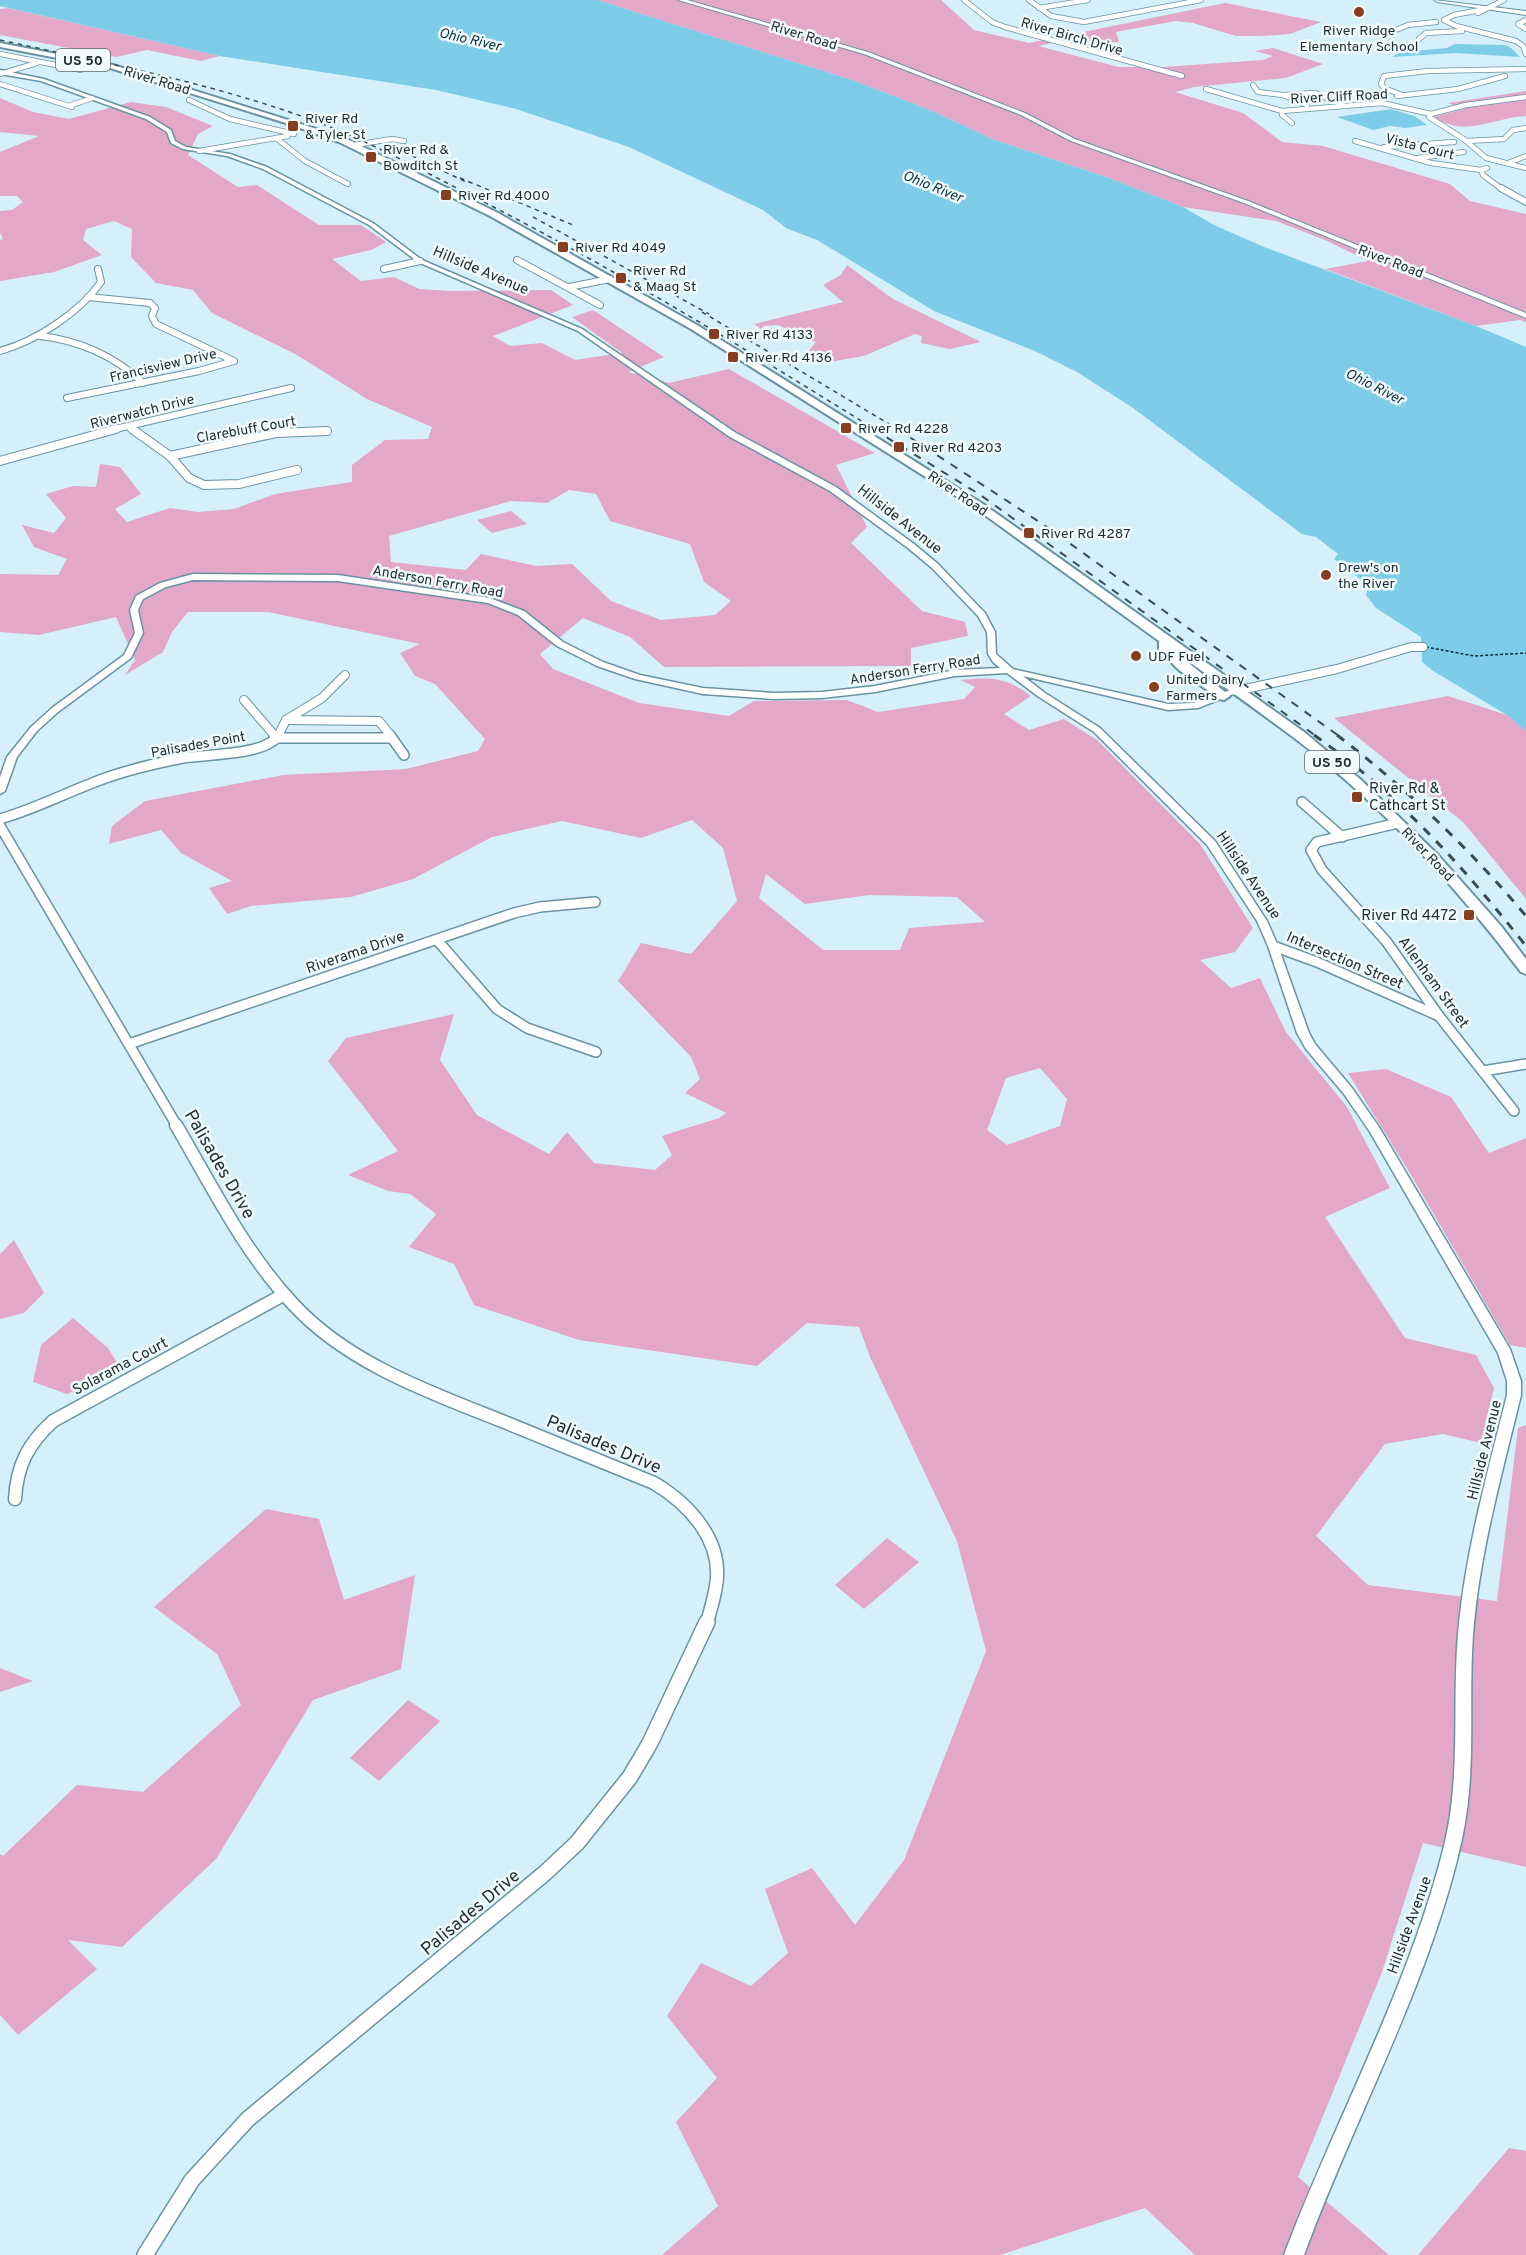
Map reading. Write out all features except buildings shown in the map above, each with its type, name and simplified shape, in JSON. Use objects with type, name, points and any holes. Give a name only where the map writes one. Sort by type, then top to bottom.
[{"type":"main road","name":"River Road","points":[[681,0],[866,53],[1023,114],[1073,140],[1142,163],[1328,234],[1356,248],[1526,316]]},
{"type":"main road","points":[[1437,0],[1526,13]]},
{"type":"main road","name":"River Road","points":[[0,45],[111,66],[308,127],[354,145],[493,214],[610,279],[921,468],[1050,555],[1165,638],[1165,650],[1174,660],[1230,693],[1326,757],[1398,823],[1465,893],[1526,969]]},
{"type":"main road","points":[[163,81],[166,87],[189,100]]},
{"type":"main road","points":[[291,134],[341,146],[354,145]]},
{"type":"street","name":"River Birch Drive","points":[[964,0],[992,22],[1005,27],[1130,64],[1182,76]]},
{"type":"street","points":[[1029,0],[1051,16],[1084,22],[1201,0]]},
{"type":"street","points":[[1039,8],[1088,0]]},
{"type":"street","points":[[1504,0],[1444,20],[1450,24],[1516,41],[1523,46],[1526,54]]},
{"type":"street","points":[[1469,18],[1483,8]]},
{"type":"street","points":[[1526,20],[1518,24],[1526,29]]},
{"type":"street","points":[[1391,32],[1405,26],[1436,22]]},
{"type":"street","points":[[1464,22],[1462,25],[1469,29]]},
{"type":"street","points":[[1405,26],[1433,33]]},
{"type":"street","points":[[1419,39],[1422,34],[1469,29]]},
{"type":"street","points":[[0,54],[81,70]]},
{"type":"street","points":[[1,73],[40,62]]},
{"type":"street","points":[[1402,95],[1384,88],[1381,84],[1384,76],[1391,72],[1526,72]]},
{"type":"street","points":[[1377,104],[1380,99],[1474,85],[1492,77],[1526,72]]},
{"type":"street","name":"Hillside Avenue","points":[[1,73],[42,80],[148,118],[169,131],[176,144],[237,158],[276,173],[371,224],[420,261],[580,330],[733,435],[833,489],[860,507],[935,566],[982,615],[991,632],[992,654],[1007,670],[1097,730],[1211,843],[1262,921],[1273,946],[1303,1034],[1366,1116],[1387,1150],[1504,1353],[1514,1381],[1514,1395],[1474,1571],[1466,1632],[1465,1749],[1454,1840],[1440,1895],[1422,1943],[1319,2185],[1294,2255]]},
{"type":"street","points":[[1467,82],[1474,85]]},
{"type":"street","points":[[0,84],[70,106],[92,98]]},
{"type":"street","points":[[1253,85],[1258,92],[1283,95],[1310,92],[1323,95],[1345,106]]},
{"type":"street","points":[[1206,89],[1282,111],[1282,115],[1292,123]]},
{"type":"street","name":"River Road","points":[[189,100],[207,95]]},
{"type":"street","points":[[1283,95],[1307,105]]},
{"type":"street","points":[[1526,97],[1466,105],[1431,114],[1431,121],[1467,141],[1486,158],[1526,168]]},
{"type":"street","name":"River Road","points":[[189,100],[230,119],[291,134]]},
{"type":"street","name":"River Cliff Road","points":[[1282,111],[1377,104],[1394,105],[1431,114]]},
{"type":"street","points":[[199,151],[276,138],[308,127]]},
{"type":"street","points":[[1467,141],[1499,140],[1508,137],[1513,130],[1526,128]]},
{"type":"street","points":[[276,138],[305,161],[348,184]]},
{"type":"street","points":[[354,145],[392,139],[404,141]]},
{"type":"street","name":"Vista Court","points":[[1355,141],[1415,159],[1481,170]]},
{"type":"street","points":[[1377,148],[1454,142]]},
{"type":"street","points":[[1415,159],[1464,152]]},
{"type":"street","points":[[1526,156],[1481,170],[1483,175],[1510,195],[1526,202]]},
{"type":"street","points":[[517,260],[600,305]]},
{"type":"street","points":[[384,269],[420,261]]},
{"type":"street","points":[[0,351],[25,344],[40,336],[88,297],[101,282],[98,269]]},
{"type":"street","points":[[569,287],[610,279]]},
{"type":"street","name":"Francisview Drive","points":[[67,398],[234,361],[156,324],[152,316],[155,308],[150,303],[88,297]]},
{"type":"street","points":[[40,336],[77,344],[131,370],[143,383]]},
{"type":"street","name":"Riverwatch Drive","points":[[0,461],[128,426],[291,388]]},
{"type":"street","points":[[128,426],[170,456],[189,478],[210,486],[239,484],[297,470]]},
{"type":"street","name":"Clarebluff Court","points":[[170,456],[276,433],[327,431]]},
{"type":"street","name":"Anderson Ferry Road","points":[[0,791],[12,757],[34,729],[55,710],[128,656],[139,633],[134,610],[139,598],[163,585],[194,577],[338,579],[490,602],[520,613],[560,644],[600,664],[638,677],[703,691],[774,696],[822,695],[875,689],[955,673],[1007,670],[1168,707],[1196,706],[1230,693],[1337,669],[1411,647],[1424,647]]},
{"type":"street","points":[[955,673],[978,666],[987,661],[992,654]]},
{"type":"street","points":[[277,738],[286,720],[322,698],[345,675]]},
{"type":"street","points":[[1032,687],[1045,679]]},
{"type":"street","points":[[244,700],[277,738],[392,738]]},
{"type":"street","points":[[286,720],[379,721],[404,755]]},
{"type":"street","name":"Palisades Point","points":[[0,819],[38,808],[91,783],[184,758],[240,752],[277,738]]},
{"type":"street","points":[[1302,802],[1342,837],[1398,823]]},
{"type":"street","name":"Palisades Drive","points":[[0,826],[245,1242],[283,1295],[326,1335],[375,1367],[423,1389],[654,1483],[674,1495],[696,1516],[709,1537],[717,1568],[717,1584],[707,1623],[650,1743],[605,1811],[545,1873],[248,2119],[192,2180],[145,2255]]},
{"type":"street","name":"Allenham Street","points":[[1342,837],[1314,844],[1311,850],[1322,870],[1380,935],[1439,1016],[1514,1111]]},
{"type":"street","name":"Riverama Drive","points":[[129,1044],[526,909],[595,903]]},
{"type":"street","points":[[437,940],[497,1009],[527,1028],[596,1052]]},
{"type":"street","name":"Intersection Street","points":[[1273,946],[1317,962],[1439,1016]]},
{"type":"street","points":[[1483,1071],[1526,1064]]},
{"type":"street","name":"Solarama Court","points":[[15,1499],[15,1478],[19,1460],[39,1433],[53,1421],[283,1295]]},
{"type":"shaded area","points":[[597,0],[941,0],[974,30],[1029,43],[1225,3],[1321,22],[1290,34],[1236,36],[1193,23],[1176,21],[1116,32],[1119,42],[1096,43],[1075,38],[1038,46],[1119,67],[1163,67],[1263,60],[1273,56],[1255,51],[1273,48],[1323,64],[1286,78],[1194,87],[1175,92],[1243,113],[1282,142],[1323,146],[1450,184],[1470,201],[1526,214],[1526,322],[1520,320],[1476,326],[1325,269],[1368,261],[1325,240],[1276,221],[1183,207],[1109,178],[995,140],[930,110],[855,81]]},
{"type":"shaded area","points":[[8,8],[220,56],[201,61],[147,50],[116,57],[0,35],[0,9]]},
{"type":"shaded area","points":[[1526,91],[1526,116],[1468,126],[1457,126],[1433,117],[1464,109],[1448,103]]},
{"type":"shaded area","points":[[0,98],[33,112],[69,119],[131,102],[166,107],[213,126],[198,134],[188,155],[238,187],[257,185],[319,225],[361,225],[386,242],[371,250],[332,259],[361,281],[394,277],[419,289],[451,291],[551,290],[573,305],[493,336],[510,346],[542,343],[575,360],[622,353],[572,317],[593,310],[664,357],[628,372],[669,383],[729,369],[875,453],[836,465],[867,527],[851,543],[922,611],[965,622],[968,636],[911,648],[911,666],[664,667],[630,637],[583,618],[540,654],[553,669],[639,703],[729,716],[754,701],[847,700],[878,712],[964,699],[975,687],[961,680],[990,679],[1006,682],[1031,696],[1004,714],[1029,730],[1064,719],[1097,740],[1200,844],[1253,928],[1235,952],[1200,960],[1231,988],[1260,978],[1286,1032],[1347,1107],[1390,1188],[1325,1217],[1405,1338],[1476,1355],[1494,1388],[1481,1443],[1443,1434],[1385,1444],[1316,1536],[1368,1585],[1497,1601],[1518,1428],[1526,1425],[1526,1867],[1423,1843],[1382,1972],[1298,2177],[1389,2255],[1195,2255],[1145,2208],[1000,2255],[662,2255],[718,2206],[676,2122],[717,2078],[667,2016],[701,1963],[751,1986],[788,1953],[765,1889],[812,1868],[855,1925],[904,1860],[986,1651],[957,1541],[870,1357],[859,1327],[807,1323],[757,1366],[579,1340],[474,1305],[454,1264],[409,1247],[436,1214],[410,1194],[388,1191],[348,1175],[398,1151],[328,1061],[346,1038],[454,1014],[440,1060],[477,1115],[549,1154],[567,1132],[594,1163],[655,1170],[672,1155],[662,1136],[719,1118],[726,1113],[685,1093],[700,1079],[691,1057],[618,981],[641,943],[691,954],[737,901],[723,848],[692,820],[641,838],[562,821],[492,837],[413,879],[351,897],[251,906],[227,914],[209,888],[232,881],[181,853],[161,830],[109,844],[112,826],[145,801],[283,775],[406,769],[478,751],[485,739],[435,684],[415,676],[400,653],[420,644],[268,612],[188,612],[172,632],[163,652],[125,675],[135,660],[116,617],[39,635],[0,632],[0,574],[58,575],[67,559],[34,547],[22,525],[54,533],[66,518],[46,494],[73,486],[96,487],[100,464],[120,467],[141,494],[115,509],[127,522],[170,508],[198,512],[234,509],[275,494],[352,482],[352,465],[385,440],[428,439],[432,427],[367,399],[297,355],[212,313],[193,290],[156,283],[131,257],[132,229],[114,221],[86,229],[83,240],[102,255],[54,272],[0,281],[0,240],[3,239],[0,233],[0,211],[12,210],[23,202],[17,196],[0,196],[0,152],[39,136],[0,132]],"holes":[[[569,490],[596,494],[610,521],[690,544],[704,582],[731,601],[715,615],[661,620],[611,601],[572,564],[536,566],[481,554],[466,570],[391,562],[389,536],[511,501],[547,503]],[[766,874],[805,904],[869,895],[957,897],[985,922],[909,928],[900,950],[823,950],[759,898]],[[1040,1068],[1067,1099],[1060,1126],[1007,1145],[987,1130],[1006,1078]]]},
{"type":"shaded area","points":[[847,265],[893,299],[981,342],[950,349],[921,343],[922,336],[915,334],[864,356],[823,363],[808,352],[816,342],[778,325],[764,326],[761,329],[754,324],[843,302],[823,285],[841,275]]},
{"type":"shaded area","points":[[511,511],[527,524],[492,533],[477,520]]},
{"type":"shaded area","points":[[1448,696],[1507,715],[1526,731],[1526,899],[1463,822],[1334,718]]},
{"type":"shaded area","points":[[1386,1069],[1451,1097],[1489,1153],[1526,1138],[1526,1348],[1510,1345],[1408,1170],[1348,1073]]},
{"type":"shaded area","points":[[14,1240],[44,1293],[24,1313],[0,1319],[0,1254]]},
{"type":"shaded area","points":[[73,1318],[108,1348],[122,1371],[67,1394],[33,1382],[41,1345]]},
{"type":"shaded area","points":[[266,1509],[319,1519],[344,1600],[415,1575],[401,1669],[313,1700],[216,1859],[122,1947],[68,1940],[97,1969],[18,2035],[0,2015],[0,1854],[3,1856],[77,1785],[143,1792],[241,1705],[217,1654],[154,1607]]},
{"type":"shaded area","points":[[887,1538],[919,1562],[864,1609],[835,1585]]},
{"type":"shaded area","points":[[0,1668],[33,1681],[0,1692]]},
{"type":"shaded area","points":[[408,1700],[440,1721],[379,1781],[350,1758]]},
{"type":"shaded area","points":[[1509,2148],[1526,2151],[1526,2255],[1418,2255]]},
{"type":"water","name":"Ohio River","points":[[0,0],[597,0],[855,81],[930,110],[995,140],[1109,178],[1183,207],[1214,225],[1264,247],[1526,347],[1526,731],[1507,715],[1433,671],[1422,662],[1421,637],[1376,608],[1366,595],[1368,585],[1334,559],[1338,554],[1316,537],[1302,534],[1133,408],[1077,372],[1035,351],[934,311],[817,240],[786,228],[763,210],[629,147],[516,109],[436,90],[220,56],[0,6]]},
{"type":"water","points":[[1455,44],[1504,45],[1510,47],[1520,57],[1456,53],[1392,57],[1400,52],[1447,48]]},
{"type":"water","points":[[1391,109],[1414,116],[1427,125],[1405,128],[1390,126],[1373,130],[1337,117]]},
{"type":"ferry route","points":[[1426,647],[1474,656],[1526,653]]},
{"type":"railway","points":[[0,40],[198,85],[276,108],[354,137],[521,221],[624,278],[876,430]]},
{"type":"railway","points":[[404,152],[466,182]]},
{"type":"railway","points":[[460,178],[573,225]]},
{"type":"railway","points":[[533,217],[709,314]]},
{"type":"railway","points":[[702,312],[899,430]]},
{"type":"railway","points":[[873,429],[979,494],[1316,736]]},
{"type":"railway","points":[[897,429],[1044,525],[1339,736]]},
{"type":"railway","points":[[1314,735],[1345,758],[1402,807],[1478,887],[1526,946]]},
{"type":"railway","points":[[1337,735],[1388,776],[1436,820],[1526,916]]},
{"type":"place","name":"River Ridge Elementary School","points":[[1359,12]]},
{"type":"place","name":"River Rd & Tyler St","points":[[293,126]]},
{"type":"place","name":"River Rd & Bowditch St","points":[[371,157]]},
{"type":"place","name":"River Rd 4000","points":[[446,195]]},
{"type":"place","name":"River Rd 4049","points":[[563,247]]},
{"type":"place","name":"River Rd & Maag St","points":[[621,278]]},
{"type":"place","name":"River Rd 4133","points":[[714,334]]},
{"type":"place","name":"River Rd 4136","points":[[733,357]]},
{"type":"place","name":"River Rd 4228","points":[[846,428]]},
{"type":"place","name":"River Rd 4203","points":[[899,447]]},
{"type":"place","name":"River Rd 4287","points":[[1029,533]]},
{"type":"place","name":"Drew's on the River","points":[[1326,575]]},
{"type":"place","name":"UDF Fuel","points":[[1136,656]]},
{"type":"place","name":"United Dairy Farmers","points":[[1154,687]]},
{"type":"place","name":"River Rd & Cathcart St","points":[[1357,797]]},
{"type":"place","name":"River Rd 4472","points":[[1469,915]]}]
